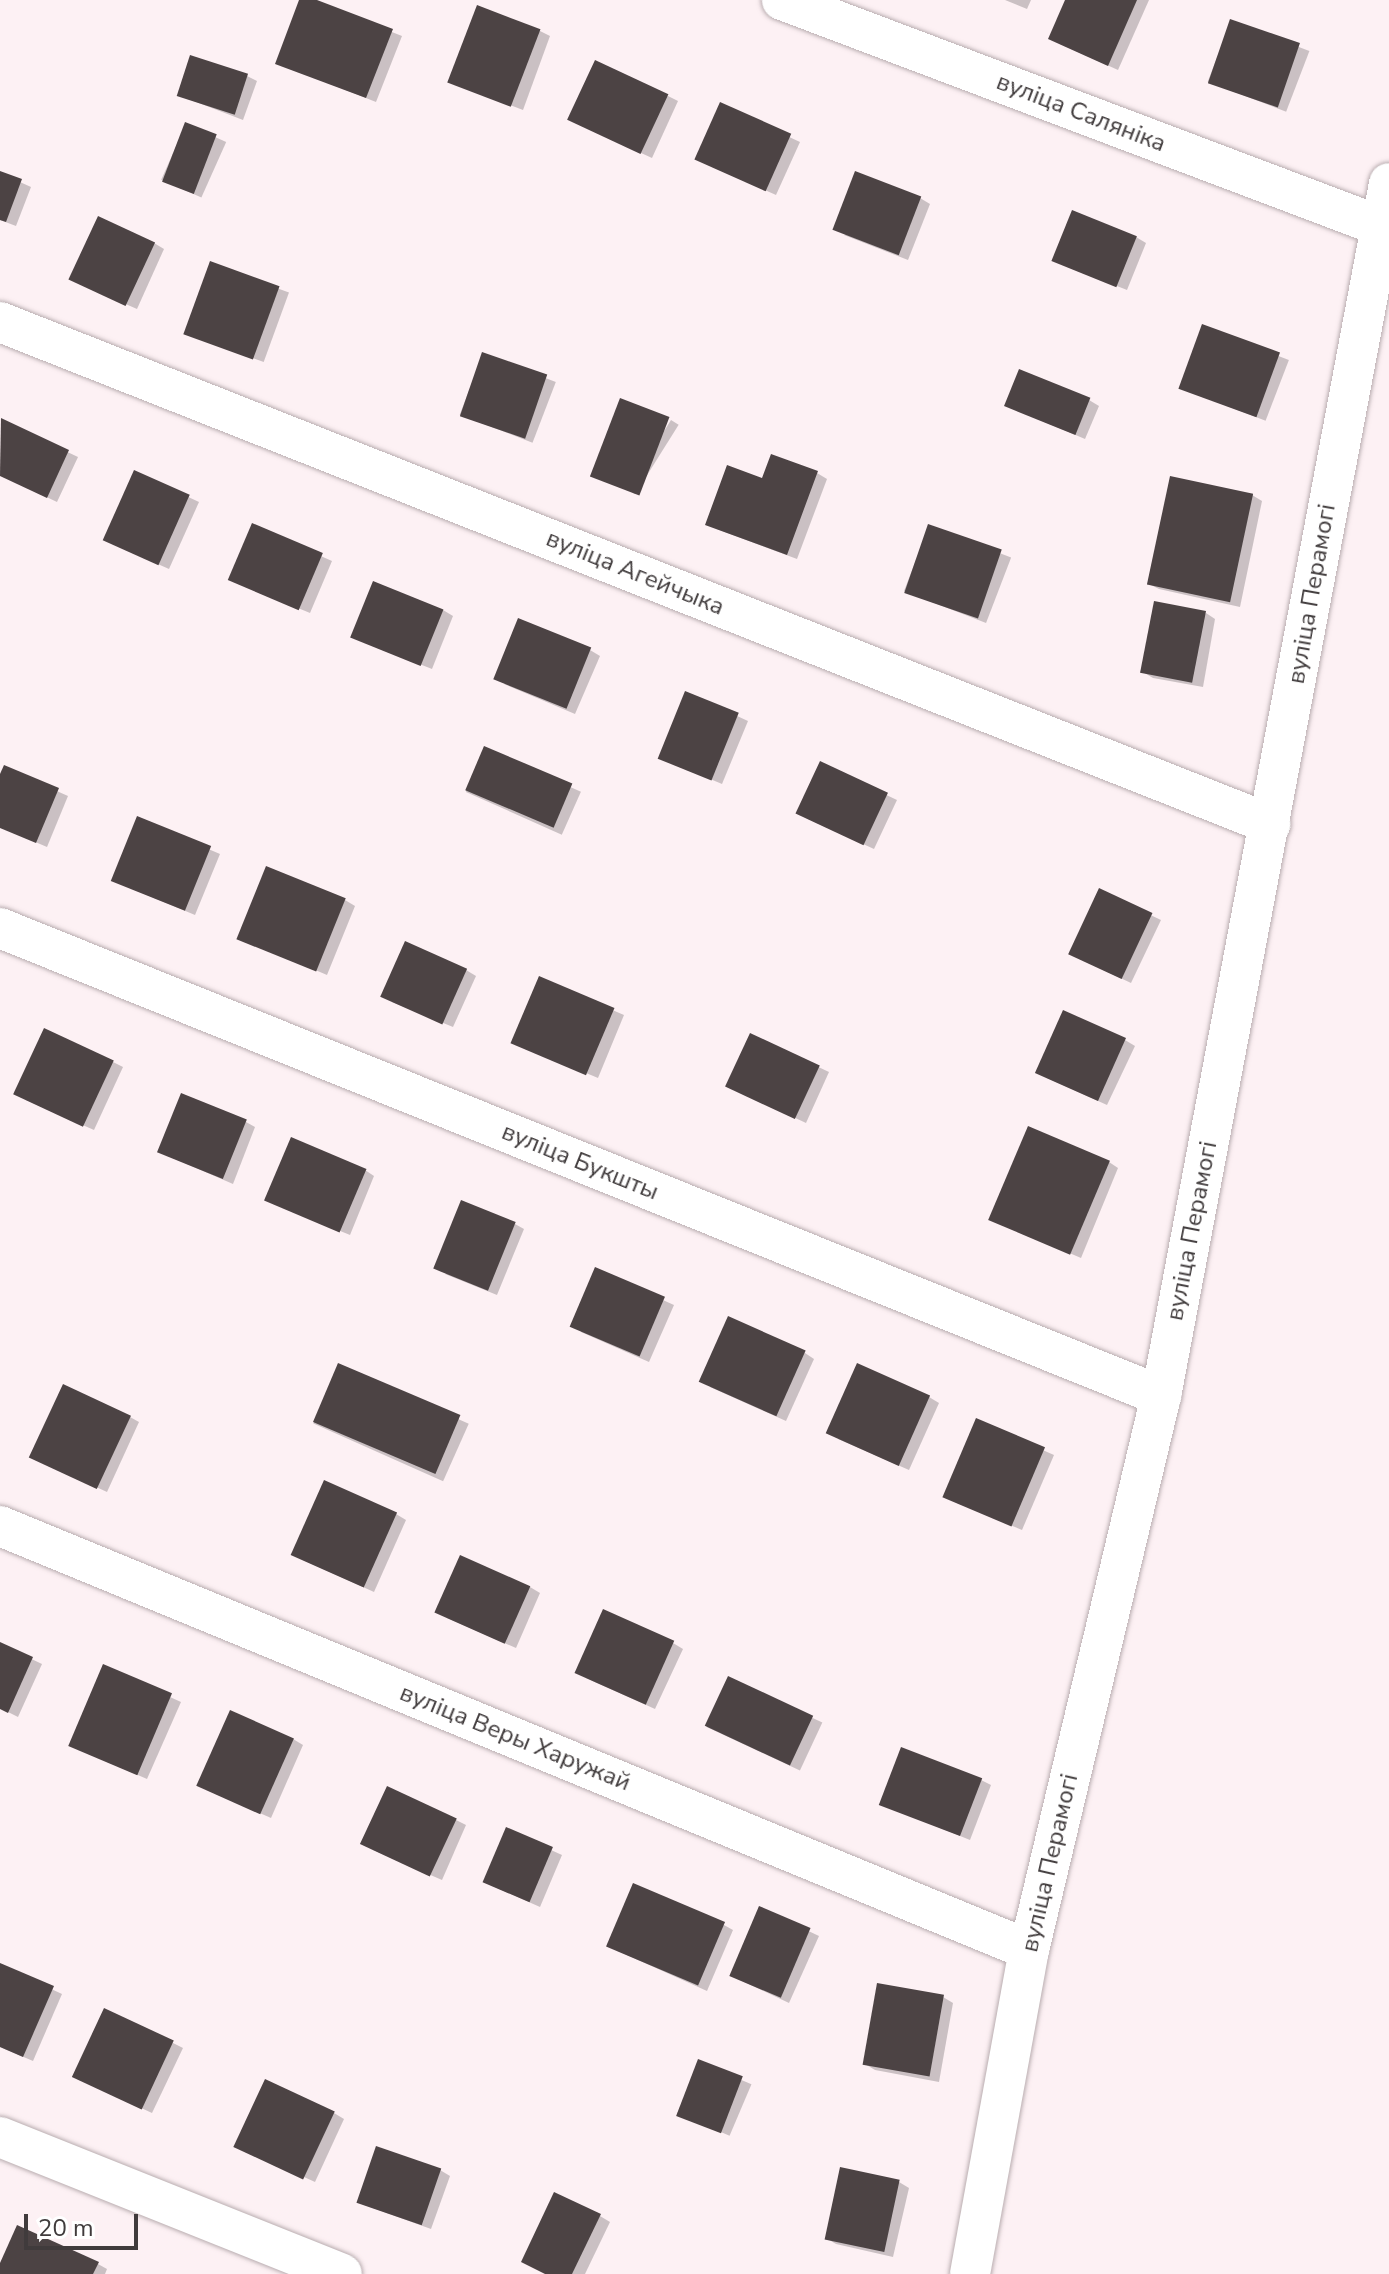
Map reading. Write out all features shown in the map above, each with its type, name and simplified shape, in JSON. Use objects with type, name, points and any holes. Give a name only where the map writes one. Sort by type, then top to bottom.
[{"type":"street","name":"вуліца Саляніка","points":[[782,0],[1380,226]]},
{"type":"street","name":"вуліца Перамогі","points":[[970,2274],[1029,1950],[1161,1396],[1389,183]]},
{"type":"street","name":"вуліца Агейчыка","points":[[0,322],[1270,824]]},
{"type":"street","name":"вуліца Букшты","points":[[0,928],[1161,1396]]},
{"type":"street","name":"вуліца Веры Харужай","points":[[0,1526],[1029,1950]]},
{"type":"street","points":[[0,2137],[342,2274]]},
{"type":"building","points":[[299,0],[317,0],[393,29],[366,98],[275,64]]},
{"type":"building","points":[[1065,0],[1137,0],[1108,66],[1048,39]]},
{"type":"building","points":[[477,5],[540,29],[511,107],[447,82]]},
{"type":"building","points":[[1230,19],[1300,43],[1278,107],[1208,83]]},
{"type":"building","points":[[190,55],[248,74],[235,115],[177,96]]},
{"type":"building","points":[[595,60],[668,94],[641,154],[567,120]]},
{"type":"building","points":[[720,102],[791,134],[766,191],[694,160]]},
{"type":"building","points":[[185,122],[217,134],[194,194],[162,182]]},
{"type":"building","points":[[0,171],[22,179],[6,222],[0,220]]},
{"type":"building","points":[[855,171],[921,196],[899,255],[832,230]]},
{"type":"building","points":[[1072,210],[1137,236],[1116,287],[1051,261]]},
{"type":"building","points":[[98,216],[155,243],[126,306],[68,279]]},
{"type":"building","points":[[210,261],[280,286],[253,360],[183,334]]},
{"type":"building","points":[[1202,324],[1280,352],[1256,417],[1178,389]]},
{"type":"building","points":[[482,352],[547,374],[525,439],[460,416]]},
{"type":"building","points":[[1019,369],[1090,398],[1075,435],[1004,406]]},
{"type":"building","points":[[620,398],[669,417],[639,495],[590,476]]},
{"type":"building","points":[[1,418],[69,450],[47,498],[0,476]]},
{"type":"building","points":[[771,454],[818,471],[787,555],[705,525],[727,465],[762,478]]},
{"type":"building","points":[[134,470],[190,495],[158,565],[103,540]]},
{"type":"building","points":[[1170,476],[1253,494],[1230,602],[1147,585]]},
{"type":"building","points":[[252,523],[323,553],[299,610],[228,580]]},
{"type":"building","points":[[928,524],[1002,549],[978,618],[904,593]]},
{"type":"building","points":[[373,581],[443,609],[421,666],[350,638]]},
{"type":"building","points":[[1154,601],[1206,611],[1192,683],[1140,673]]},
{"type":"building","points":[[518,618],[591,648],[567,709],[493,679]]},
{"type":"building","points":[[685,691],[739,713],[711,780],[658,759]]},
{"type":"building","points":[[484,746],[572,784],[554,828],[465,790]]},
{"type":"building","points":[[820,761],[888,793],[863,845],[795,814]]},
{"type":"building","points":[[4,765],[59,788],[36,843],[0,828],[0,774]]},
{"type":"building","points":[[137,816],[211,846],[185,911],[111,881]]},
{"type":"building","points":[[266,866],[346,898],[316,971],[236,939]]},
{"type":"building","points":[[1099,888],[1152,913],[1122,979],[1068,954]]},
{"type":"building","points":[[405,941],[467,969],[442,1024],[380,997]]},
{"type":"building","points":[[539,976],[614,1008],[586,1075],[510,1043]]},
{"type":"building","points":[[1063,1010],[1126,1038],[1098,1101],[1035,1073]]},
{"type":"building","points":[[44,1028],[114,1061],[83,1127],[13,1094]]},
{"type":"building","points":[[750,1033],[820,1066],[795,1119],[725,1086]]},
{"type":"building","points":[[181,1093],[247,1120],[223,1179],[157,1152]]},
{"type":"building","points":[[1028,1126],[1110,1161],[1070,1255],[988,1220]]},
{"type":"building","points":[[291,1137],[366,1169],[340,1233],[264,1201]]},
{"type":"building","points":[[461,1200],[516,1222],[488,1291],[433,1269]]},
{"type":"building","points":[[595,1267],[665,1297],[640,1357],[570,1327]]},
{"type":"building","points":[[728,1316],[806,1351],[776,1416],[699,1382]]},
{"type":"building","points":[[338,1363],[460,1415],[435,1474],[313,1422]]},
{"type":"building","points":[[857,1363],[930,1396],[899,1466],[826,1433]]},
{"type":"building","points":[[63,1384],[131,1416],[97,1489],[29,1457]]},
{"type":"building","points":[[976,1418],[1045,1447],[1011,1526],[942,1497]]},
{"type":"building","points":[[324,1480],[397,1513],[364,1587],[291,1555]]},
{"type":"building","points":[[460,1555],[530,1586],[505,1644],[434,1613]]},
{"type":"building","points":[[603,1609],[674,1641],[646,1705],[575,1673]]},
{"type":"building","points":[[0,1642],[33,1657],[8,1713],[0,1709]]},
{"type":"building","points":[[103,1664],[172,1693],[137,1775],[68,1746]]},
{"type":"building","points":[[728,1676],[813,1716],[790,1766],[705,1726]]},
{"type":"building","points":[[230,1710],[294,1738],[260,1814],[196,1786]]},
{"type":"building","points":[[901,1747],[982,1778],[960,1836],[879,1805]]},
{"type":"building","points":[[387,1786],[457,1819],[430,1877],[360,1844]]},
{"type":"building","points":[[506,1827],[553,1847],[530,1902],[483,1882]]},
{"type":"building","points":[[633,1883],[725,1922],[698,1986],[606,1947]]},
{"type":"building","points":[[759,1906],[811,1928],[781,1998],[729,1976]]},
{"type":"building","points":[[0,1963],[54,1986],[23,2057],[0,2047]]},
{"type":"building","points":[[877,1983],[944,1995],[930,2077],[863,2065]]},
{"type":"building","points":[[104,2008],[174,2041],[142,2109],[72,2077]]},
{"type":"building","points":[[698,2059],[743,2076],[721,2133],[676,2116]]},
{"type":"building","points":[[265,2079],[335,2112],[303,2180],[233,2147]]},
{"type":"building","points":[[376,2146],[441,2168],[422,2225],[356,2203]]},
{"type":"building","points":[[840,2167],[900,2180],[884,2252],[825,2239]]},
{"type":"building","points":[[554,2192],[601,2214],[572,2274],[545,2274],[521,2262]]},
{"type":"building","points":[[17,2225],[99,2262],[93,2274],[0,2274],[0,2263]]}]
